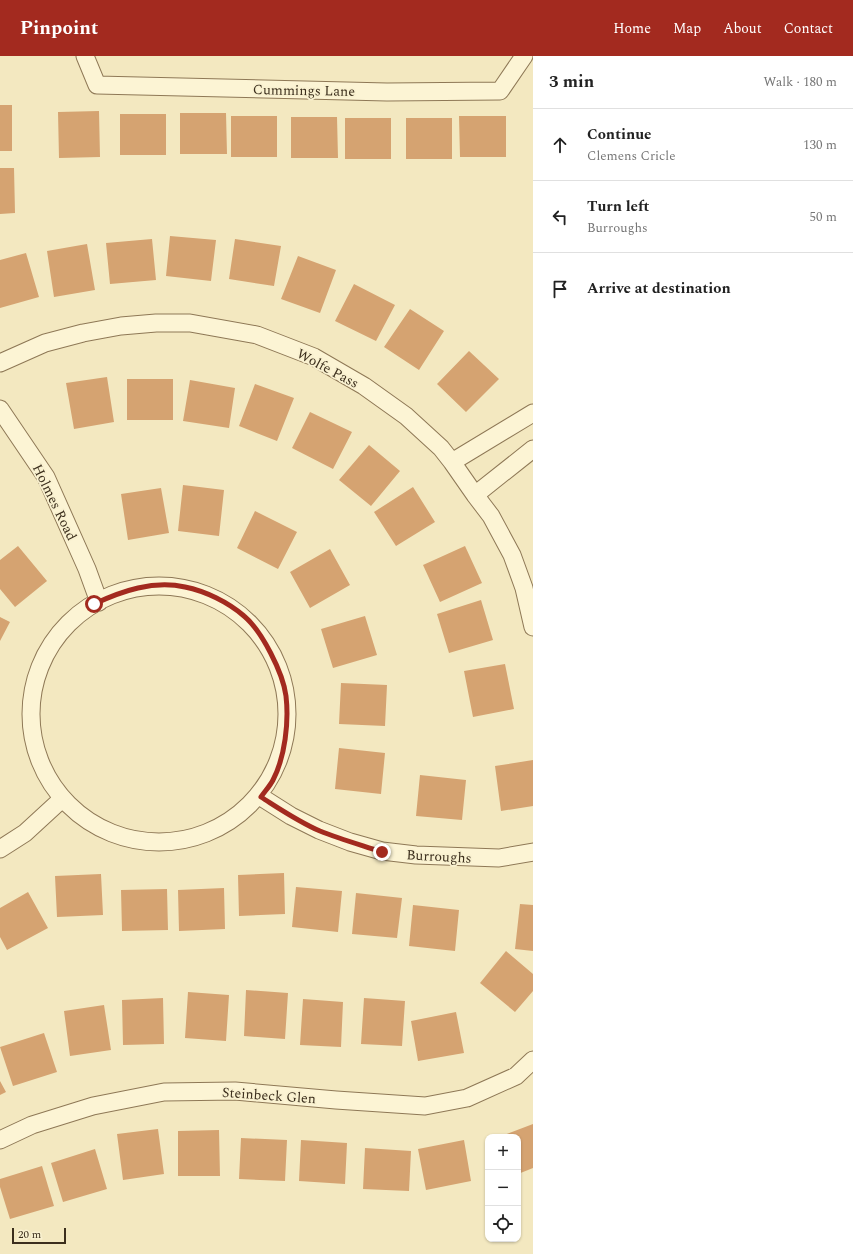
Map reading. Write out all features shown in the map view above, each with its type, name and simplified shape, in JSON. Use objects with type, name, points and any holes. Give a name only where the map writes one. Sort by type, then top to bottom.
[{"type":"street","name":"Cummings Lane","points":[[85,56],[97,86],[387,92],[500,91],[524,56]]},
{"type":"street","name":"Wolfe Pass","points":[[0,363],[45,344],[83,333],[121,326],[156,323],[190,323],[257,335],[314,357],[364,386],[406,416],[441,448],[474,495],[491,516],[512,555],[524,588],[533,627]]},
{"type":"street","name":"Holmes Road","points":[[0,409],[46,477],[87,568],[99,602]]},
{"type":"street","points":[[452,462],[533,413]]},
{"type":"street","points":[[474,495],[533,449]]},
{"type":"street","points":[[153,585],[184,587],[206,593],[245,616],[261,636],[274,660],[282,680],[286,696],[286,733],[281,758],[273,779],[261,797],[248,811],[233,822],[208,832],[180,839],[156,840],[121,834],[94,824],[74,811],[47,780],[32,739],[31,700],[41,657],[55,636],[75,617],[99,602],[120,592],[153,585]]},
{"type":"street","name":"Burroughs","points":[[261,797],[291,816],[319,830],[382,852],[416,855],[499,858],[533,852]]},
{"type":"street","points":[[0,849],[25,833],[62,799]]},
{"type":"street","name":"Steinbeck Glen","points":[[0,1140],[32,1125],[93,1106],[164,1092],[235,1091],[425,1106],[467,1098],[516,1076],[533,1060]]},
{"type":"building","points":[[0,105],[12,105],[12,151],[0,151]]},
{"type":"building","points":[[99,111],[100,157],[59,158],[58,112]]},
{"type":"building","points":[[180,113],[226,113],[227,154],[180,154]]},
{"type":"building","points":[[120,114],[166,114],[166,155],[120,155]]},
{"type":"building","points":[[231,116],[277,116],[277,157],[231,157]]},
{"type":"building","points":[[459,116],[506,116],[506,157],[460,157]]},
{"type":"building","points":[[291,117],[337,117],[338,158],[291,158]]},
{"type":"building","points":[[345,118],[391,118],[391,159],[345,159]]},
{"type":"building","points":[[406,118],[452,118],[452,159],[406,159]]},
{"type":"building","points":[[0,168],[14,168],[15,213],[0,214]]},
{"type":"building","points":[[170,236],[216,240],[211,281],[166,276]]},
{"type":"building","points":[[152,239],[156,280],[110,284],[106,243]]},
{"type":"building","points":[[235,239],[281,246],[274,286],[229,279]]},
{"type":"building","points":[[87,244],[95,290],[54,297],[47,251]]},
{"type":"building","points":[[26,253],[39,297],[0,308],[0,260]]},
{"type":"building","points":[[298,256],[336,270],[320,313],[281,299]]},
{"type":"building","points":[[354,284],[395,305],[376,341],[335,321]]},
{"type":"building","points":[[410,309],[444,331],[419,370],[384,347]]},
{"type":"building","points":[[469,351],[499,379],[466,412],[437,384]]},
{"type":"building","points":[[107,377],[114,422],[74,429],[66,383]]},
{"type":"building","points":[[127,379],[173,379],[173,420],[127,420]]},
{"type":"building","points":[[190,380],[235,388],[229,428],[183,421]]},
{"type":"building","points":[[255,384],[294,398],[277,441],[239,426]]},
{"type":"building","points":[[310,412],[352,432],[333,469],[292,448]]},
{"type":"building","points":[[369,445],[400,471],[371,506],[339,480]]},
{"type":"building","points":[[183,485],[224,490],[219,536],[178,531]]},
{"type":"building","points":[[413,487],[435,522],[396,546],[374,512]]},
{"type":"building","points":[[161,488],[169,533],[128,540],[121,494]]},
{"type":"building","points":[[255,511],[297,532],[278,569],[237,548]]},
{"type":"building","points":[[18,546],[47,581],[15,607],[0,589],[0,560]]},
{"type":"building","points":[[465,546],[482,583],[440,602],[423,565]]},
{"type":"building","points":[[330,549],[350,585],[310,608],[290,572]]},
{"type":"building","points":[[481,600],[493,640],[449,653],[437,614]]},
{"type":"building","points":[[365,616],[377,655],[333,668],[321,629]]},
{"type":"building","points":[[0,617],[10,622],[0,641]]},
{"type":"building","points":[[505,664],[514,709],[473,717],[464,671]]},
{"type":"building","points":[[341,683],[387,685],[385,726],[339,724]]},
{"type":"building","points":[[339,748],[385,753],[381,794],[335,789]]},
{"type":"building","points":[[533,760],[533,806],[501,811],[495,766]]},
{"type":"building","points":[[420,775],[466,780],[462,820],[416,816]]},
{"type":"building","points":[[284,873],[285,914],[239,916],[238,875]]},
{"type":"building","points":[[101,874],[103,915],[57,917],[55,876]]},
{"type":"building","points":[[296,887],[342,891],[338,932],[292,927]]},
{"type":"building","points":[[224,888],[225,929],[179,931],[178,890]]},
{"type":"building","points":[[167,889],[168,930],[122,931],[121,890]]},
{"type":"building","points":[[28,892],[48,928],[7,950],[0,937],[0,908]]},
{"type":"building","points":[[356,893],[402,898],[397,938],[352,934]]},
{"type":"building","points":[[520,904],[533,905],[533,951],[515,949]]},
{"type":"building","points":[[413,905],[459,910],[455,951],[409,946]]},
{"type":"building","points":[[506,951],[533,974],[533,991],[515,1012],[480,983]]},
{"type":"building","points":[[246,990],[288,993],[285,1039],[244,1036]]},
{"type":"building","points":[[188,992],[229,995],[226,1041],[185,1038]]},
{"type":"building","points":[[163,998],[164,1044],[123,1045],[122,1000]]},
{"type":"building","points":[[364,998],[405,1001],[402,1046],[361,1044]]},
{"type":"building","points":[[303,999],[343,1002],[341,1047],[300,1045]]},
{"type":"building","points":[[104,1005],[111,1050],[70,1056],[64,1011]]},
{"type":"building","points":[[456,1012],[464,1053],[418,1061],[411,1021]]},
{"type":"building","points":[[44,1033],[57,1072],[13,1086],[0,1047]]},
{"type":"building","points":[[0,1081],[6,1092],[0,1095]]},
{"type":"building","points":[[533,1124],[533,1168],[521,1173],[521,1134],[507,1134]]},
{"type":"building","points":[[158,1129],[164,1174],[123,1180],[117,1134]]},
{"type":"building","points":[[219,1130],[220,1176],[178,1176],[178,1131]]},
{"type":"building","points":[[241,1138],[287,1140],[285,1181],[239,1179]]},
{"type":"building","points":[[301,1140],[347,1143],[345,1184],[299,1181]]},
{"type":"building","points":[[464,1140],[471,1181],[426,1190],[418,1149]]},
{"type":"building","points":[[365,1148],[411,1151],[409,1191],[363,1189]]},
{"type":"building","points":[[95,1149],[107,1189],[63,1202],[51,1163]]},
{"type":"building","points":[[42,1166],[54,1206],[10,1219],[0,1187],[0,1179]]},
{"type":"route","points":[[94,604],[120,592],[153,585],[184,587],[206,593],[245,616],[261,636],[274,660],[282,680],[286,696],[286,733],[281,758],[273,779],[261,797],[291,816],[319,830],[382,852]]}]
